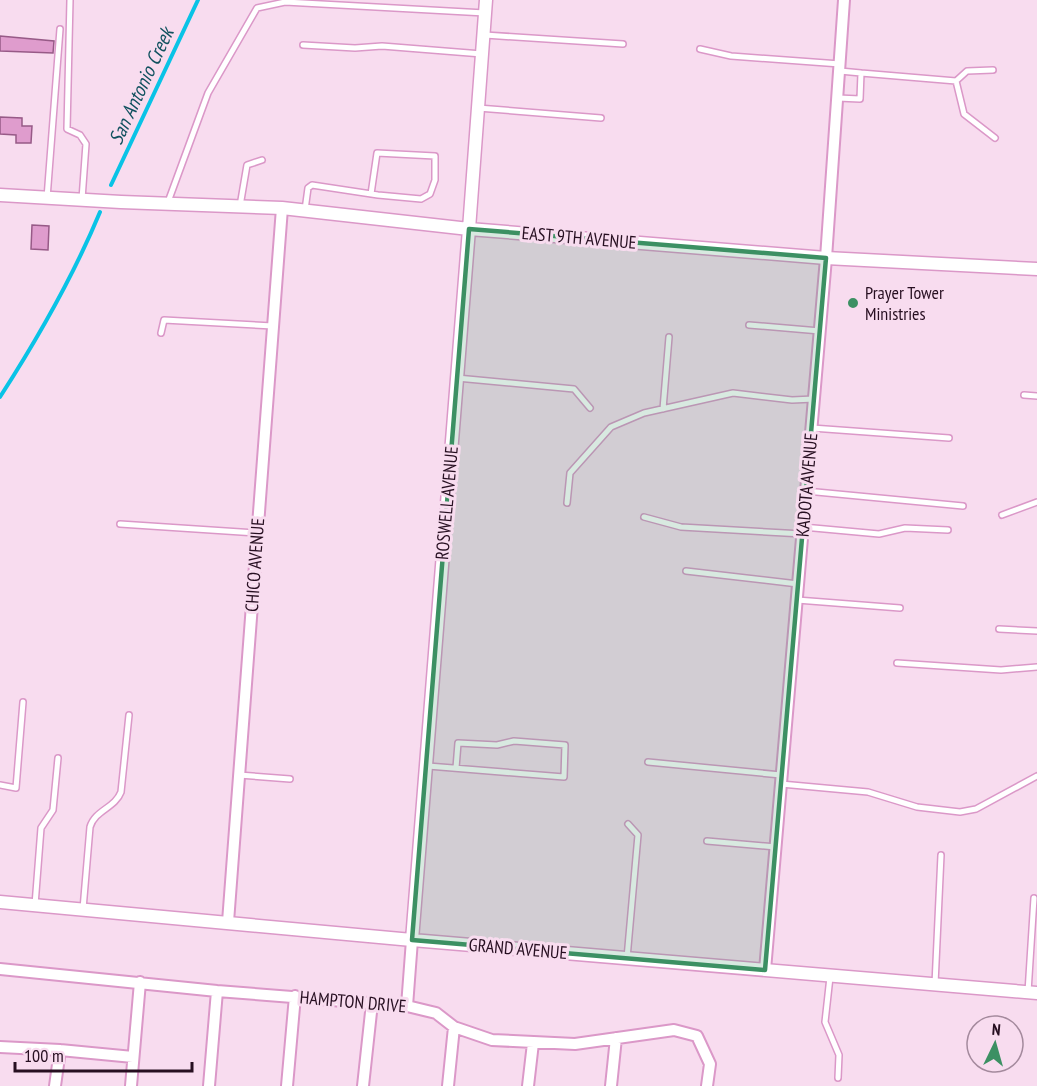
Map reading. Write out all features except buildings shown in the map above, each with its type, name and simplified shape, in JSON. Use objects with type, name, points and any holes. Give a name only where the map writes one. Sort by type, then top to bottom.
[{"type":"street","name":"KADOTA AVENUE","points":[[765,970],[826,258],[844,0]]},
{"type":"street","name":"ROSWELL AVENUE","points":[[406,1006],[470,229],[485,6]]},
{"type":"street","name":"EAST 9TH AVENUE","points":[[0,195],[282,208],[470,229],[826,258],[1037,269]]},
{"type":"street","name":"CHICO AVENUE","points":[[228,922],[282,208]]},
{"type":"street","name":"GRAND AVENUE","points":[[0,902],[1033,992]]},
{"type":"street","name":"HAMPTON DRIVE","points":[[0,969],[218,991],[406,1006],[436,1013],[454,1027],[492,1040],[575,1044],[674,1030],[697,1036],[710,1064],[707,1086]]},
{"type":"street","points":[[131,1086],[140,982]]},
{"type":"street","points":[[209,1086],[218,991]]},
{"type":"street","points":[[287,1086],[295,996]]},
{"type":"street","points":[[363,1086],[372,1003]]},
{"type":"street","points":[[448,1086],[454,1027]]},
{"type":"street","points":[[611,1086],[616,1038]]},
{"type":"street","points":[[528,1086],[533,1043]]},
{"type":"street","points":[[0,1047],[133,1057]]},
{"type":"street","points":[[55,1086],[60,1050]]},
{"type":"lane","points":[[70,0],[67,129],[80,135],[86,144],[82,200]]},
{"type":"lane","points":[[167,204],[208,93],[257,8],[285,2],[485,6]]},
{"type":"lane","points":[[47,198],[60,29]]},
{"type":"lane","points":[[483,35],[623,44]]},
{"type":"lane","points":[[303,45],[355,48],[382,46],[482,54]]},
{"type":"lane","points":[[700,49],[731,56],[840,68],[861,73],[956,81],[967,71],[993,70]]},
{"type":"lane","points":[[838,98],[860,99],[861,73]]},
{"type":"lane","points":[[956,81],[964,114],[995,138]]},
{"type":"lane","points":[[478,108],[601,118]]},
{"type":"lane","points":[[305,210],[308,188],[312,185],[371,194],[422,200],[430,195],[435,180],[435,156],[377,153],[371,194]]},
{"type":"lane","points":[[240,206],[247,165],[262,160]]},
{"type":"lane","points":[[161,333],[164,320],[273,326]]},
{"type":"lane","points":[[749,325],[820,331]]},
{"type":"lane","points":[[663,409],[669,338]]},
{"type":"lane","points":[[458,378],[574,389],[590,408]]},
{"type":"lane","points":[[567,503],[570,473],[611,427],[644,413],[733,393],[792,400],[814,399]]},
{"type":"lane","points":[[1024,395],[1037,396]]},
{"type":"lane","points":[[812,428],[949,438]]},
{"type":"lane","points":[[806,491],[963,506]]},
{"type":"lane","points":[[1002,515],[1037,502]]},
{"type":"lane","points":[[645,517],[681,527],[879,534],[905,528],[948,530]]},
{"type":"lane","points":[[120,524],[258,533]]},
{"type":"lane","points":[[686,571],[798,584]]},
{"type":"lane","points":[[797,600],[900,608]]},
{"type":"lane","points":[[999,628],[1037,631]]},
{"type":"lane","points":[[897,663],[1001,670],[1037,667]]},
{"type":"lane","points":[[0,784],[16,788],[22,702]]},
{"type":"lane","points":[[83,909],[90,827],[94,818],[116,801],[121,792],[129,715]]},
{"type":"lane","points":[[426,766],[564,777],[565,745],[514,741],[497,745],[458,743],[456,768]]},
{"type":"lane","points":[[34,905],[41,828],[53,810],[58,758]]},
{"type":"lane","points":[[648,762],[868,792],[917,807],[960,812],[976,809],[1037,776]]},
{"type":"lane","points":[[239,775],[290,779]]},
{"type":"lane","points":[[627,958],[638,835],[628,824]]},
{"type":"lane","points":[[707,841],[776,847]]},
{"type":"lane","points":[[935,984],[941,855]]},
{"type":"lane","points":[[1033,992],[1034,898]]},
{"type":"lane","points":[[830,975],[825,1022],[839,1055],[838,1078]]},
{"type":"highlighted area","points":[[469,229],[826,258],[765,970],[412,940]]},
{"type":"waterway","name":"San Antonio Creek","points":[[111,185],[198,0]]},
{"type":"waterway","name":"San Antonio Creek","points":[[0,397],[54,307],[100,212]]},
{"type":"place","name":"Prayer Tower Ministries","points":[[853,303]]}]
